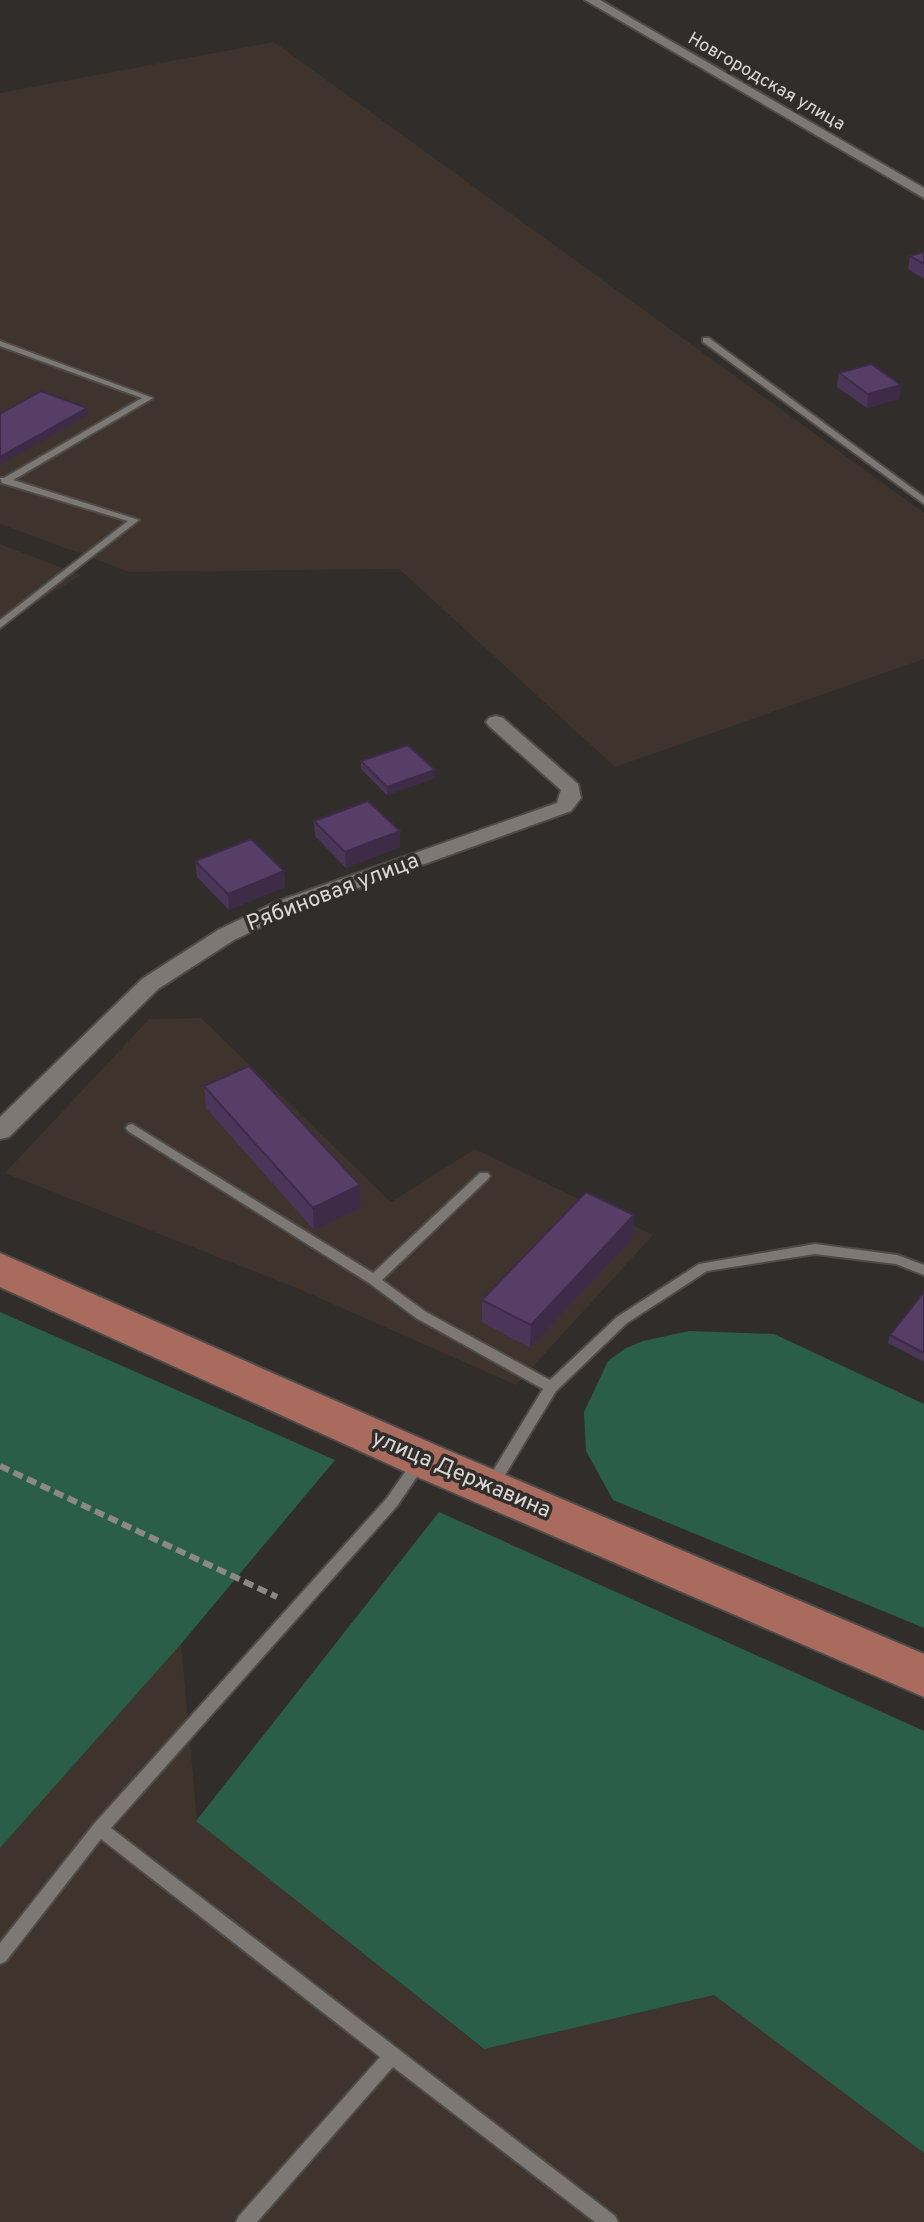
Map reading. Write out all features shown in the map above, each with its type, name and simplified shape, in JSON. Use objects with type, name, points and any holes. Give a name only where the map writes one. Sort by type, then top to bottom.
[{"type":"main road","name":"улица Державина","points":[[0,1269],[422,1459],[924,1676]]},
{"type":"street","name":"Новгородская улица","points":[[591,0],[924,194]]},
{"type":"street","name":"Рябиновая улица","points":[[0,1131],[150,984],[226,935],[284,907],[564,807],[571,798],[571,788],[496,722]]},
{"type":"lane","points":[[706,340],[924,501]]},
{"type":"lane","points":[[0,343],[149,398],[2,480]]},
{"type":"lane","points":[[0,625],[135,520],[2,480]]},
{"type":"lane","points":[[132,1128],[374,1280],[421,1315],[551,1387]]},
{"type":"lane","points":[[374,1280],[484,1176]]},
{"type":"lane","points":[[490,1488],[551,1387],[622,1320],[704,1267],[815,1249],[897,1260],[924,1270]]},
{"type":"lane","points":[[0,1956],[100,1829],[392,1502],[422,1459]]},
{"type":"lane","points":[[100,1829],[609,2222]]},
{"type":"lane","points":[[245,2222],[392,2056]]},
{"type":"path","points":[[0,1466],[296,1606]]},
{"type":"shaded area","points":[[274,42],[924,513],[924,659],[615,767],[399,569],[130,572],[0,524],[0,93]]},
{"type":"shaded area","points":[[0,544],[81,575],[0,626]]},
{"type":"shaded area","points":[[201,1018],[391,1202],[475,1149],[653,1235],[516,1385],[299,1289],[5,1173],[149,1019]]},
{"type":"shaded area","points":[[181,1644],[197,1821],[483,2049],[714,1995],[924,2153],[924,2222],[0,2222],[0,1848]]},
{"type":"green space","points":[[0,1312],[335,1460],[181,1644],[0,1848]]},
{"type":"green space","points":[[689,1331],[774,1334],[924,1404],[924,1628],[613,1500],[586,1451],[584,1412],[608,1361],[643,1341]]},
{"type":"green space","points":[[439,1512],[924,1731],[924,2153],[714,1995],[484,2049],[196,1821]]},
{"type":"building","points":[[924,252],[924,264],[910,256]]},
{"type":"building","points":[[871,364],[901,385],[868,394],[839,373]]},
{"type":"building","points":[[41,391],[87,408],[0,457],[0,414]]},
{"type":"building","points":[[408,745],[435,770],[387,787],[361,761]]},
{"type":"building","points":[[368,801],[400,831],[345,852],[314,821]]},
{"type":"building","points":[[251,839],[284,871],[228,894],[195,861]]},
{"type":"building","points":[[249,1066],[360,1185],[313,1208],[204,1086]]},
{"type":"building","points":[[586,1192],[634,1215],[531,1325],[482,1300]]},
{"type":"building","points":[[924,1292],[924,1353],[890,1335]]}]
